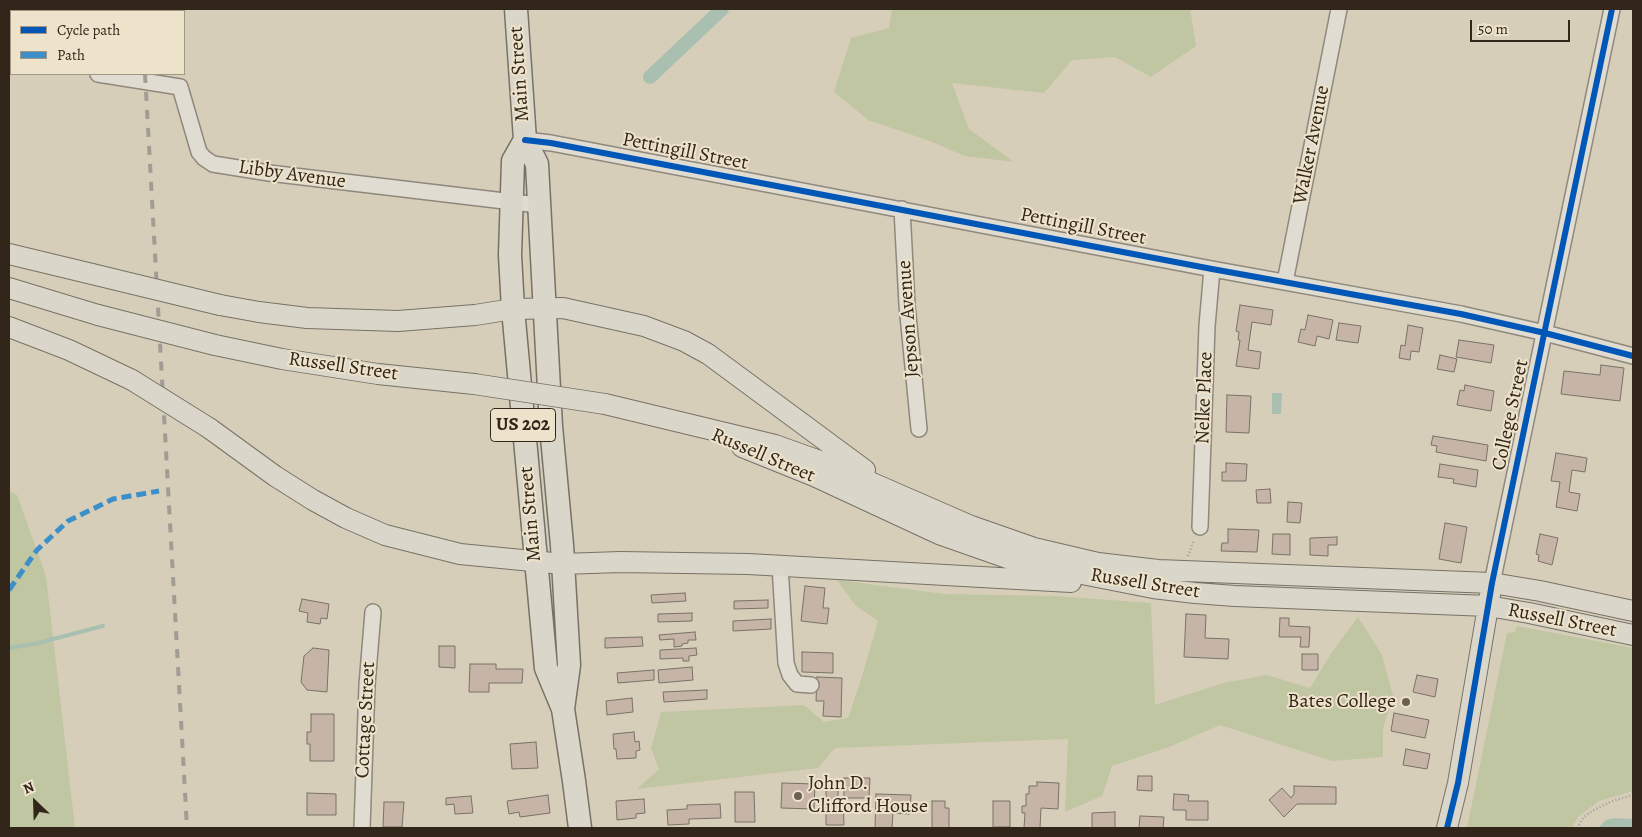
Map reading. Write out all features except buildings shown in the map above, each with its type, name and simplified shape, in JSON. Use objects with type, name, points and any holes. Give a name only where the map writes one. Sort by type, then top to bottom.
[{"type":"highway","name":"Main Street","points":[[516,9],[525,140],[536,164],[551,426],[563,564],[569,665],[563,709]]},
{"type":"highway","name":"Main Street","points":[[525,140],[513,161],[510,255],[513,309],[546,668],[563,709],[580,828]]},
{"type":"main road","points":[[9,254],[220,305],[308,318],[398,321],[475,315],[513,309],[563,308],[644,326],[684,341],[708,354],[852,461],[890,486],[930,508]]},
{"type":"main road","name":"Russell Street","points":[[9,288],[98,315],[215,345],[282,359],[370,372],[474,384],[605,404],[775,444],[831,465],[971,526],[1034,548],[1080,560],[1132,568],[1492,583],[1540,590],[1633,611]]},
{"type":"main road","points":[[9,327],[69,350],[132,380],[209,428],[275,476],[313,500],[385,535],[460,554],[535,563],[683,563],[780,566],[1128,585],[1153,588]]},
{"type":"main road","name":"Russell Street","points":[[683,422],[814,476],[939,534],[1016,561],[1153,588],[1235,596],[1488,606],[1557,618],[1633,635]]},
{"type":"main road","name":"College Street","points":[[1447,828],[1458,782],[1492,583]]},
{"type":"street","name":"Walker Avenue","points":[[1285,282],[1339,9]]},
{"type":"street","name":"College Street","points":[[1492,583],[1612,9]]},
{"type":"street","name":"Libby Avenue","points":[[104,75],[180,87],[199,152],[213,164],[270,173],[511,200],[538,205]]},
{"type":"street","name":"Pettingill Street","points":[[525,140],[551,143],[1212,269],[1461,314],[1633,356]]},
{"type":"street","name":"Jepson Avenue","points":[[902,209],[919,429]]},
{"type":"street","name":"Nelke Place","points":[[1200,527],[1212,269]]},
{"type":"street","points":[[780,566],[786,663],[790,675],[796,684],[811,685]]},
{"type":"street","name":"Cottage Street","points":[[362,828],[367,685],[373,612]]},
{"type":"path","points":[[1187,559],[1200,527]]},
{"type":"path","points":[[1577,828],[1583,818],[1592,811],[1612,801],[1633,795]]},
{"type":"shaded area","points":[[892,9],[1190,9],[1196,46],[1151,77],[1115,57],[1072,60],[1044,93],[952,83],[969,129],[1014,162],[965,156],[927,140],[868,120],[834,92],[851,38],[889,28]]},
{"type":"shaded area","points":[[1272,393],[1282,393],[1281,414],[1272,414]]},
{"type":"shaded area","points":[[9,491],[17,495],[46,576],[75,828],[9,828]]},
{"type":"shaded area","points":[[837,580],[944,594],[1056,596],[1151,603],[1155,705],[1223,683],[1267,675],[1310,688],[1332,652],[1358,617],[1382,655],[1393,696],[1383,729],[1383,757],[1332,761],[1220,725],[1169,747],[1112,766],[1102,796],[1065,812],[1068,739],[835,748],[818,768],[637,789],[659,769],[651,748],[661,712],[804,705],[824,722],[848,718],[878,621],[856,606]]},
{"type":"shaded area","points":[[1517,626],[1633,648],[1633,791],[1599,801],[1579,816],[1571,828],[1467,828],[1507,633],[1515,632]]},
{"type":"shaded area","points":[[1614,818],[1633,819],[1633,828],[1598,828],[1606,820]]},
{"type":"waterway","points":[[650,77],[722,9]]},
{"type":"waterway","points":[[9,648],[34,644],[103,626]]},
{"type":"railway","points":[[145,75],[187,828]]},
{"type":"marked path","points":[[9,590],[37,550],[68,521],[113,499],[159,491]]},
{"type":"cycle path","points":[[1447,828],[1458,783],[1492,583],[1612,9]]},
{"type":"cycle path","points":[[525,140],[551,143],[1212,269],[1461,314],[1633,356]]},
{"type":"place","name":"Bates College","points":[[1406,702]]},
{"type":"place","name":"John D. Clifford House","points":[[798,796]]}]
